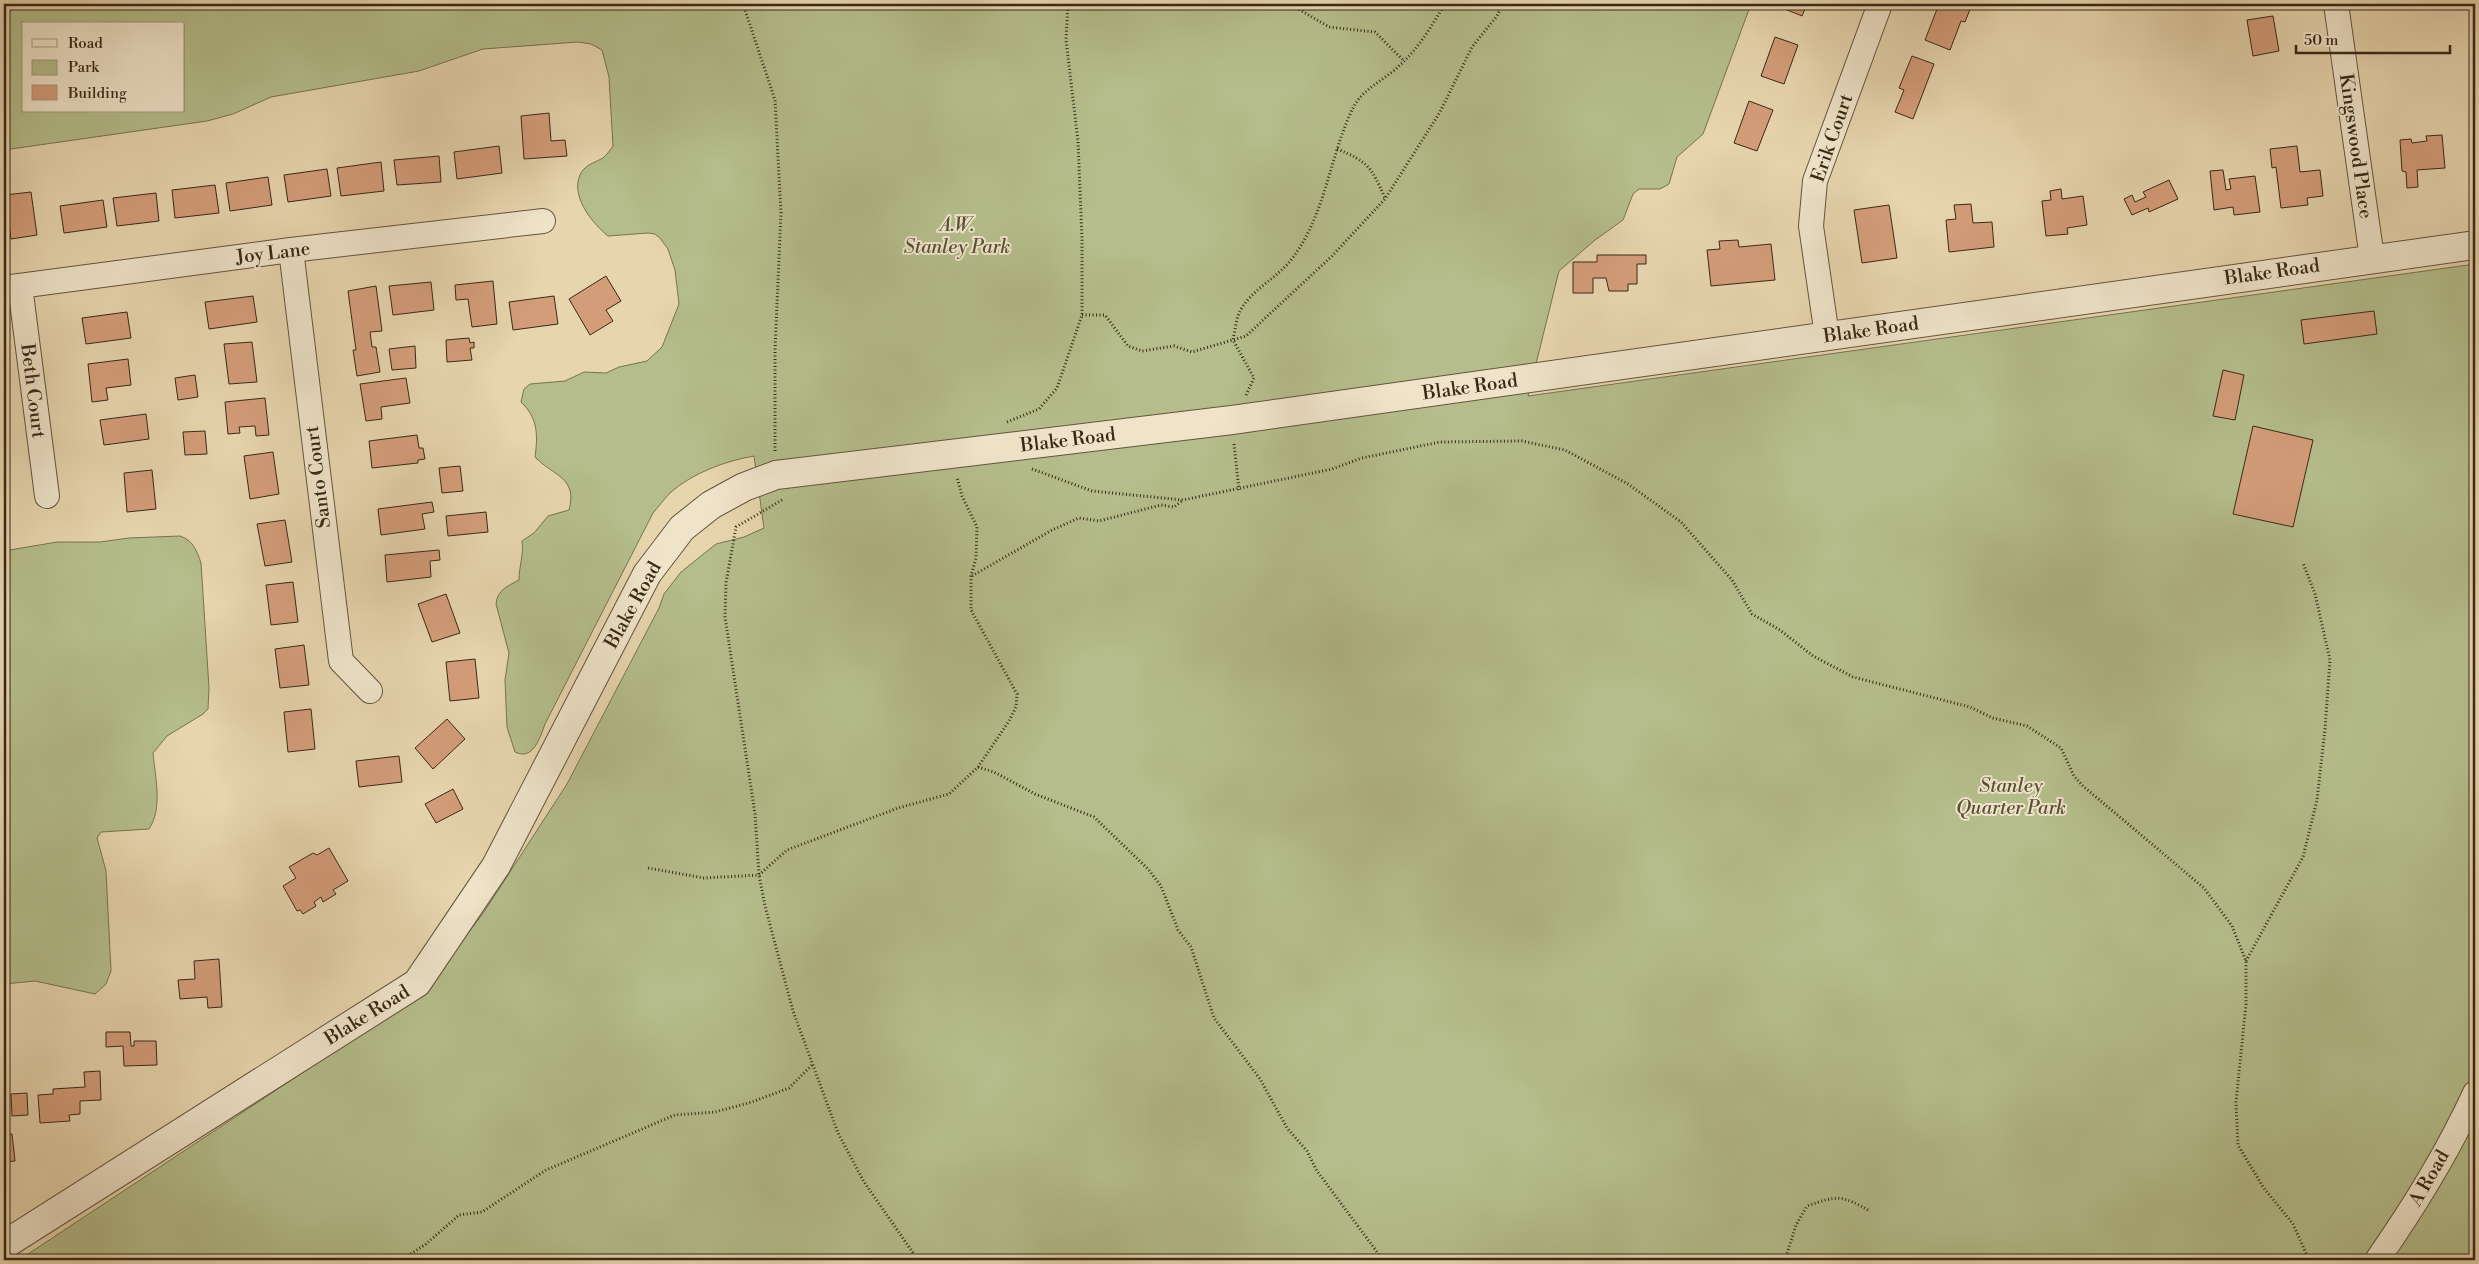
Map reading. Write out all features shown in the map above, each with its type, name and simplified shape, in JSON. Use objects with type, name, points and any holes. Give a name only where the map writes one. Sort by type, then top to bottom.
[{"type":"street","name":"Erik Court","points":[[1827,336],[1811,226],[1815,181],[1880,4]]},
{"type":"street","name":"Kingswood Place","points":[[2336,4],[2372,258]]},
{"type":"street","name":"Joy Lane","points":[[12,287],[291,250],[543,221]]},
{"type":"street","name":"Blake Road","points":[[4,1245],[417,983],[496,866],[647,574],[682,528],[711,505],[744,487],[780,487],[1232,420],[2475,245]]},
{"type":"street","name":"Santo Court","points":[[291,250],[340,661],[370,692]]},
{"type":"street","name":"Beth Court","points":[[12,287],[47,496]]},
{"type":"street","name":"A Road","points":[[2377,1260],[2404,1222],[2461,1124],[2475,1093]]},
{"type":"path","points":[[743,4],[775,100],[781,213],[775,350],[780,487],[736,527],[724,601],[754,814],[759,875],[792,1011],[838,1133],[864,1182],[918,1260]]},
{"type":"path","points":[[1006,422],[1039,409],[1057,388],[1082,315],[1082,239],[1078,141],[1066,40],[1068,4]]},
{"type":"path","points":[[1290,4],[1329,27],[1375,32],[1404,61]]},
{"type":"path","points":[[1239,490],[1232,420],[1239,410],[1254,378],[1233,340],[1240,311],[1260,288],[1291,260],[1311,227],[1323,197],[1337,149],[1354,107],[1370,87],[1404,61],[1421,42],[1445,4]]},
{"type":"path","points":[[1082,315],[1105,315],[1128,346],[1142,351],[1174,346],[1192,352],[1246,336],[1332,256],[1385,199],[1440,112],[1472,47],[1497,16],[1503,4]]},
{"type":"path","points":[[1337,149],[1362,159],[1374,173],[1385,199]]},
{"type":"path","points":[[1025,467],[1092,491],[1183,500],[1239,490],[1332,469],[1362,458],[1440,442],[1522,441],[1565,450],[1628,484],[1681,522],[1732,580],[1752,614],[1780,630],[1813,656],[1853,677],[1970,707],[1994,718],[2027,726],[2061,748],[2074,776],[2083,786],[2204,888],[2232,926],[2246,962],[2246,1004],[2236,1102],[2238,1145],[2263,1187],[2293,1224],[2309,1260]]},
{"type":"path","points":[[648,868],[704,878],[759,875],[787,850],[898,808],[949,794],[978,767],[1009,721],[1016,707],[1017,694],[971,610],[971,576],[976,558],[977,527],[962,496],[955,472]]},
{"type":"path","points":[[971,576],[1052,530],[1079,518],[1099,520],[1161,505],[1174,507],[1183,500]]},
{"type":"path","points":[[2246,962],[2303,857],[2316,800],[2325,729],[2330,660],[2315,594],[2303,563]]},
{"type":"path","points":[[978,767],[994,772],[1035,794],[1094,817],[1148,869],[1161,886],[1178,930],[1191,947],[1214,1018],[1260,1079],[1290,1132],[1308,1151],[1318,1171],[1383,1260]]},
{"type":"path","points":[[402,1260],[426,1244],[460,1215],[482,1212],[546,1170],[675,1115],[715,1112],[752,1102],[790,1088],[812,1065]]},
{"type":"path","points":[[1785,1260],[1796,1225],[1808,1206],[1831,1198],[1846,1198],[1870,1211]]},
{"type":"green space","name":"Stanley Quarter Park","points":[[4,4],[1751,4],[1703,134],[1677,157],[1669,184],[1660,189],[1639,189],[1633,194],[1623,220],[1595,240],[1559,271],[1528,396],[2475,264],[2475,1260],[19,1260],[364,1032],[433,978],[482,915],[567,784],[659,608],[664,594],[681,572],[716,544],[744,537],[764,528],[754,456],[710,469],[689,479],[671,492],[653,513],[535,747],[527,753],[515,752],[507,727],[505,680],[509,653],[496,604],[497,599],[504,589],[519,580],[522,541],[534,533],[548,516],[569,510],[571,499],[570,490],[562,478],[535,457],[536,427],[531,414],[521,402],[524,389],[530,384],[565,381],[584,372],[606,373],[619,367],[647,361],[662,347],[679,304],[675,270],[668,249],[660,238],[655,234],[648,233],[608,236],[595,224],[580,199],[578,181],[581,173],[588,166],[604,157],[613,146],[609,77],[602,50],[591,44],[578,42],[483,49],[419,71],[271,97],[233,114],[207,121],[4,150]]},
{"type":"green space","points":[[180,536],[191,543],[201,563],[209,688],[208,709],[167,736],[153,753],[157,802],[156,812],[149,829],[101,832],[97,838],[106,871],[111,971],[106,984],[95,994],[35,981],[4,984],[4,551],[57,542],[100,542],[129,538]]},
{"type":"building","points":[[1781,4],[1807,4],[1802,16],[1780,7]]},
{"type":"building","points":[[1939,4],[1972,4],[1965,22],[1961,21],[1950,50],[1925,40]]},
{"type":"building","points":[[2273,16],[2279,51],[2253,56],[2247,20]]},
{"type":"building","points":[[1775,37],[1798,45],[1784,84],[1761,76]]},
{"type":"building","points":[[1912,56],[1934,64],[1913,119],[1895,112],[1904,90],[1899,88]]},
{"type":"building","points":[[1749,101],[1773,110],[1757,151],[1734,143]]},
{"type":"building","points":[[549,113],[551,141],[565,140],[567,156],[524,159],[521,116]]},
{"type":"building","points":[[2442,135],[2445,168],[2417,170],[2418,187],[2407,188],[2406,172],[2402,171],[2400,140],[2411,139],[2412,143],[2427,141],[2426,136]]},
{"type":"building","points":[[499,146],[502,173],[457,179],[454,152]]},
{"type":"building","points":[[2297,146],[2300,172],[2320,170],[2323,196],[2307,198],[2308,205],[2281,208],[2276,167],[2272,168],[2270,149]]},
{"type":"building","points":[[439,156],[441,182],[397,185],[394,160]]},
{"type":"building","points":[[381,162],[384,191],[341,196],[337,168]]},
{"type":"building","points":[[327,169],[331,196],[288,202],[284,175]]},
{"type":"building","points":[[2223,170],[2226,190],[2231,189],[2229,179],[2255,176],[2260,212],[2234,215],[2233,207],[2214,210],[2210,171]]},
{"type":"building","points":[[268,177],[272,205],[230,211],[226,183]]},
{"type":"building","points":[[2169,180],[2178,199],[2149,212],[2148,208],[2132,215],[2124,199],[2132,195],[2135,202],[2146,197],[2143,192]]},
{"type":"building","points":[[215,185],[219,213],[175,218],[172,190]]},
{"type":"building","points":[[2061,189],[2062,199],[2083,196],[2087,225],[2067,228],[2068,234],[2046,236],[2042,201],[2051,200],[2050,191]]},
{"type":"building","points":[[31,192],[37,235],[11,239],[5,195]]},
{"type":"building","points":[[156,193],[159,221],[117,226],[113,198]]},
{"type":"building","points":[[103,200],[107,227],[64,233],[60,206]]},
{"type":"building","points":[[1971,204],[1973,223],[1992,222],[1994,247],[1949,252],[1946,220],[1956,219],[1954,205]]},
{"type":"building","points":[[1889,205],[1897,258],[1862,263],[1854,210]]},
{"type":"building","points":[[1738,240],[1739,247],[1771,244],[1775,280],[1711,286],[1707,250],[1720,249],[1719,241]]},
{"type":"building","points":[[1597,255],[1646,255],[1646,264],[1637,264],[1637,284],[1628,284],[1628,291],[1609,291],[1606,278],[1593,278],[1593,293],[1573,293],[1573,262],[1597,262]]},
{"type":"building","points":[[606,276],[621,301],[606,310],[613,321],[590,335],[569,299]]},
{"type":"building","points":[[493,281],[497,324],[472,327],[468,299],[456,300],[455,285]]},
{"type":"building","points":[[431,282],[434,310],[393,315],[389,286]]},
{"type":"building","points":[[376,286],[382,331],[370,332],[372,347],[376,347],[380,372],[357,376],[353,350],[356,350],[348,291]]},
{"type":"building","points":[[253,296],[257,322],[209,329],[205,302]]},
{"type":"building","points":[[554,296],[558,324],[513,330],[509,302]]},
{"type":"building","points":[[2374,311],[2377,334],[2304,344],[2301,320]]},
{"type":"building","points":[[127,312],[131,338],[86,344],[82,318]]},
{"type":"building","points":[[469,338],[470,343],[474,342],[474,348],[470,348],[472,360],[447,362],[446,340]]},
{"type":"building","points":[[252,342],[257,382],[229,384],[224,344]]},
{"type":"building","points":[[415,346],[416,368],[392,370],[389,349]]},
{"type":"building","points":[[128,359],[131,385],[106,388],[108,400],[92,402],[88,364]]},
{"type":"building","points":[[2223,370],[2244,375],[2235,420],[2213,416]]},
{"type":"building","points":[[195,375],[198,397],[178,400],[175,378]]},
{"type":"building","points":[[406,378],[410,403],[381,407],[382,419],[366,421],[360,384]]},
{"type":"building","points":[[265,398],[269,435],[256,436],[255,426],[239,427],[240,433],[228,434],[225,402]]},
{"type":"building","points":[[146,414],[149,439],[104,445],[100,420]]},
{"type":"building","points":[[2253,426],[2313,440],[2293,527],[2233,514]]},
{"type":"building","points":[[205,431],[207,454],[185,455],[183,432]]},
{"type":"building","points":[[417,435],[419,448],[423,448],[425,459],[418,460],[418,463],[372,468],[369,441]]},
{"type":"building","points":[[273,452],[279,494],[250,499],[244,456]]},
{"type":"building","points":[[460,466],[463,491],[442,493],[439,468]]},
{"type":"building","points":[[152,470],[156,509],[127,512],[124,473]]},
{"type":"building","points":[[432,502],[434,512],[422,514],[425,529],[381,535],[378,509]]},
{"type":"building","points":[[486,512],[488,532],[448,536],[446,516]]},
{"type":"building","points":[[285,520],[292,562],[265,566],[257,524]]},
{"type":"building","points":[[439,550],[440,560],[430,561],[431,577],[387,582],[385,555]]},
{"type":"building","points":[[293,582],[298,622],[271,625],[266,585]]},
{"type":"building","points":[[446,594],[460,633],[432,642],[418,604]]},
{"type":"building","points":[[304,645],[309,685],[280,688],[275,649]]},
{"type":"building","points":[[475,659],[479,698],[450,701],[446,662]]},
{"type":"building","points":[[311,709],[315,749],[288,752],[284,712]]},
{"type":"building","points":[[447,719],[465,739],[433,769],[415,748]]},
{"type":"building","points":[[399,756],[402,782],[359,787],[356,761]]},
{"type":"building","points":[[453,789],[463,809],[436,823],[425,804]]},
{"type":"building","points":[[329,848],[348,881],[333,890],[336,894],[323,902],[321,897],[314,902],[316,906],[303,914],[300,910],[297,911],[283,886],[296,878],[289,867],[313,853],[317,855]]},
{"type":"building","points":[[219,959],[222,1007],[208,1008],[207,997],[180,999],[178,980],[195,979],[194,961]]},
{"type":"building","points":[[106,1032],[130,1032],[131,1046],[134,1046],[134,1041],[156,1041],[157,1065],[124,1066],[123,1046],[106,1047]]},
{"type":"building","points":[[100,1071],[101,1100],[80,1101],[80,1114],[69,1115],[70,1121],[40,1123],[38,1095],[53,1094],[53,1089],[85,1087],[84,1072]]},
{"type":"building","points":[[27,1093],[28,1115],[12,1116],[11,1094]]},
{"type":"building","points":[[12,1134],[15,1161],[4,1162],[4,1135]]},
{"type":"park label","name":"A.W. Stanley Park","points":[[957,236]]}]
